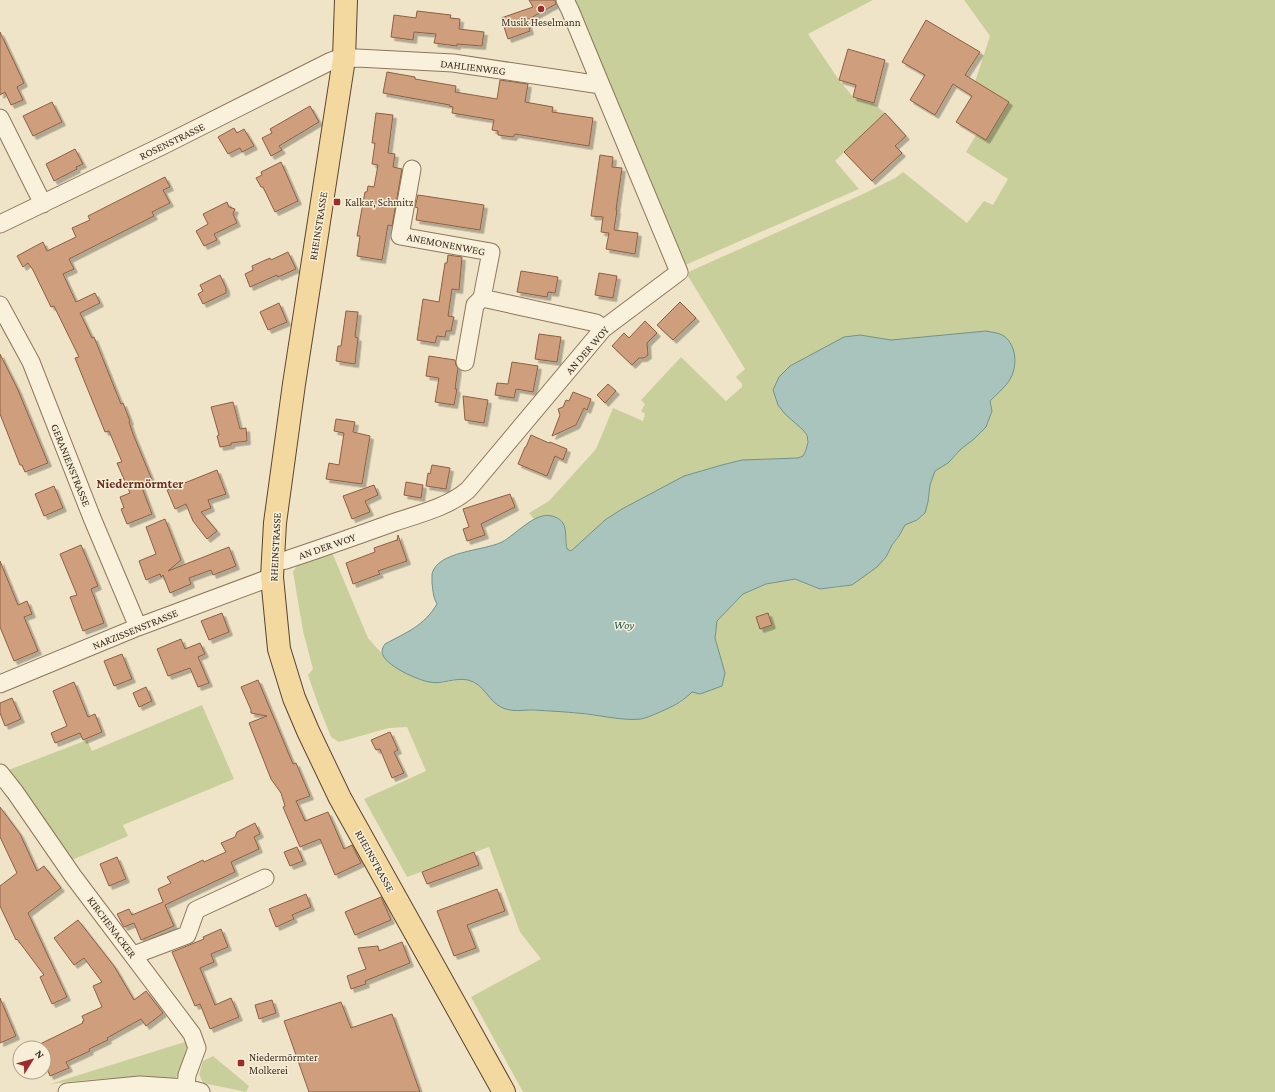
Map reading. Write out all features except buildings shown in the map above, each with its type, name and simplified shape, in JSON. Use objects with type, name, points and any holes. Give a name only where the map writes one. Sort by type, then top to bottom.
[{"type":"main road","name":"RHEINSTRASSE","points":[[346,0],[344,58],[294,384],[275,523],[272,570],[279,649],[294,698],[340,798],[504,1092]]},
{"type":"street","name":"AN DER WOY","points":[[272,570],[293,558],[451,502],[459,497],[468,490],[603,329],[679,272],[565,0]]},
{"type":"street","name":"DAHLIENWEG","points":[[344,58],[453,63],[601,85]]},
{"type":"street","name":"ROSENSTRASSE","points":[[0,224],[162,146],[329,62],[344,58]]},
{"type":"street","points":[[0,118],[43,204]]},
{"type":"street","name":"ANEMONENWEG","points":[[412,169],[400,236],[491,252],[482,298],[475,305],[465,362]]},
{"type":"street","points":[[482,298],[596,323],[603,329]]},
{"type":"street","name":"GERANIENSTRASSE","points":[[0,305],[31,362],[92,518],[138,627]]},
{"type":"street","name":"NARZISSENSTRASSE","points":[[0,684],[272,570]]},
{"type":"street","name":"KIRCHENACKER","points":[[0,773],[15,792],[73,876],[192,1034],[197,1048],[187,1075],[193,1090]]},
{"type":"street","points":[[134,955],[187,935],[196,910],[265,878]]},
{"type":"street","points":[[67,1092],[140,1085],[193,1090]]},
{"type":"green space","points":[[571,0],[873,0],[808,34],[839,80],[853,97],[873,103],[885,113],[835,161],[859,189],[683,266]]},
{"type":"green space","points":[[964,0],[1275,0],[1275,1092],[523,1092],[471,997],[541,959],[520,932],[489,847],[407,877],[364,799],[426,771],[407,727],[389,728],[339,742],[331,737],[308,675],[313,669],[303,631],[293,572],[300,561],[331,550],[368,638],[392,665],[415,677],[441,683],[463,679],[469,680],[481,686],[495,702],[511,710],[553,711],[642,719],[680,703],[692,692],[719,654],[715,638],[717,621],[743,594],[766,584],[795,579],[820,589],[852,585],[886,557],[905,525],[917,520],[928,502],[930,485],[935,470],[948,463],[961,449],[974,439],[992,411],[990,401],[1009,381],[986,331],[891,340],[860,335],[785,414],[801,427],[807,436],[808,442],[803,456],[798,458],[742,460],[684,476],[622,509],[605,520],[571,551],[567,549],[566,535],[552,516],[545,515],[534,519],[529,513],[549,501],[596,449],[613,408],[643,421],[645,414],[641,411],[645,404],[641,400],[681,357],[726,401],[742,387],[742,384],[736,377],[745,369],[686,273],[863,194],[895,178],[903,172],[967,223],[984,201],[993,205],[1008,179],[966,152],[976,135],[986,140],[1009,102],[975,82],[990,36]],"holes":[[[768,613],[772,625],[760,629],[756,617]]]},
{"type":"green space","points":[[202,705],[234,779],[123,825],[128,836],[72,860],[6,771],[87,740],[92,751]]},
{"type":"green space","points":[[188,1041],[183,1070],[174,1079],[112,1078],[50,1084]]},
{"type":"green space","points":[[213,1056],[249,1086],[246,1092],[203,1083],[199,1074],[203,1061]]},
{"type":"water","name":"Woy","points":[[986,331],[1004,336],[1012,345],[1015,363],[1012,375],[1005,386],[990,401],[992,411],[986,427],[961,449],[948,463],[935,471],[930,485],[925,513],[917,520],[905,525],[886,557],[877,567],[852,585],[820,589],[795,579],[766,584],[743,594],[717,621],[715,638],[725,673],[722,686],[700,694],[692,692],[677,704],[641,719],[622,719],[587,714],[533,710],[514,710],[506,709],[498,705],[479,685],[474,682],[463,679],[439,683],[424,681],[394,667],[384,657],[382,651],[385,644],[414,628],[432,612],[437,604],[433,594],[432,574],[436,566],[452,556],[502,542],[526,524],[546,515],[558,518],[562,521],[565,529],[567,549],[571,551],[605,520],[622,509],[684,476],[742,460],[798,458],[803,456],[808,442],[807,435],[785,414],[778,405],[773,390],[779,377],[790,366],[844,337],[860,335],[891,340]]},
{"type":"place","name":"Musik Heselmann","points":[[541,9]]},
{"type":"place","name":"Kalkar, Schmitz","points":[[337,202]]},
{"type":"place","name":"Niedermörmter Molkerei","points":[[241,1063]]},
{"type":"district","name":"Niedermörmter","points":[[140,483]]}]
